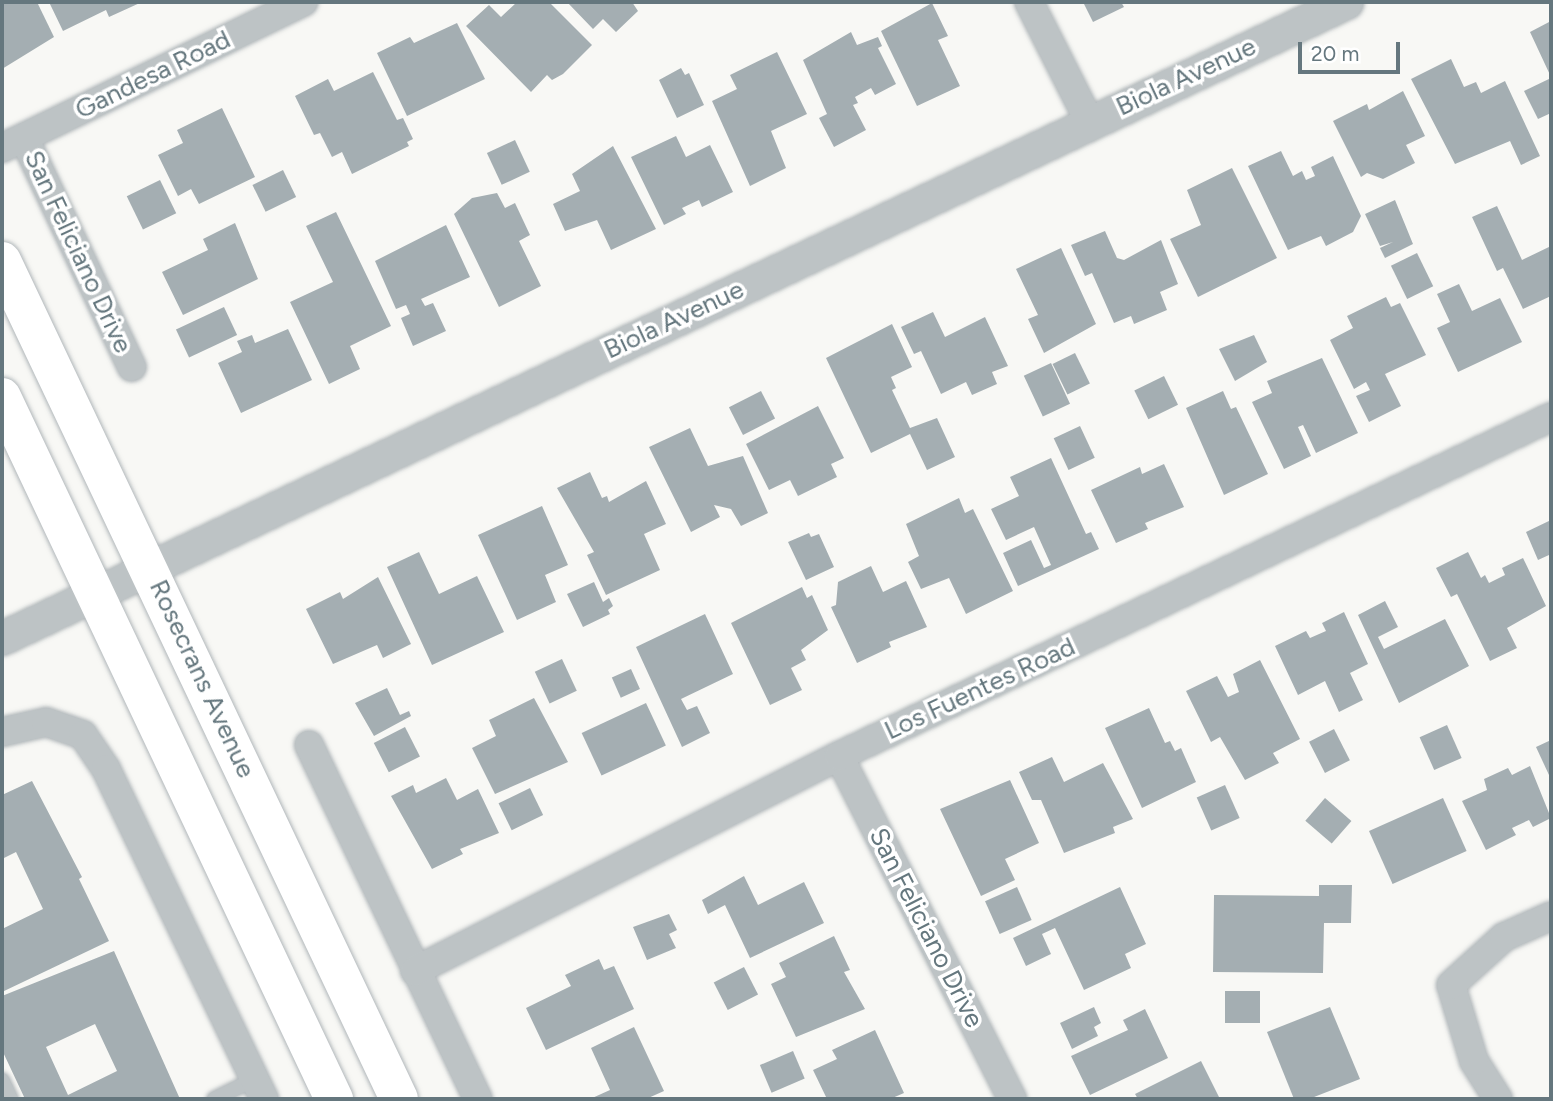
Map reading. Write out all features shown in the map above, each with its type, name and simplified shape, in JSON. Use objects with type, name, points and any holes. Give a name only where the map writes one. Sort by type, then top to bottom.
[{"type":"main road","name":"Rosecrans Avenue","points":[[2,261],[150,568],[399,1099]]},
{"type":"main road","points":[[2,397],[334,1099]]},
{"type":"street","name":"Gandesa Road","points":[[13,143],[303,2]]},
{"type":"street","points":[[1029,2],[1090,123]]},
{"type":"street","name":"Biola Avenue","points":[[2,638],[1346,2]]},
{"type":"street","name":"San Feliciano Drive","points":[[13,143],[132,367]]},
{"type":"street","name":"Los Fuentes Road","points":[[415,971],[839,756],[1551,417]]},
{"type":"street","points":[[2,732],[46,722],[83,735],[106,769],[259,1089]]},
{"type":"street","points":[[309,745],[478,1099]]},
{"type":"street","name":"San Feliciano Drive","points":[[839,756],[1012,1099]]},
{"type":"street","points":[[1498,1099],[1474,1061],[1451,985],[1504,937],[1551,916]]},
{"type":"lane","points":[[2,1080],[11,1099]]},
{"type":"lane","points":[[214,1099],[259,1089]]},
{"type":"building","points":[[2,2],[37,2],[54,37],[2,69]]},
{"type":"building","points":[[49,2],[142,2],[109,17],[106,10],[63,31]]},
{"type":"building","points":[[517,2],[549,2],[592,45],[563,74],[552,80],[547,75],[531,92],[466,26],[489,5],[501,17]]},
{"type":"building","points":[[567,2],[632,2],[638,11],[616,32],[603,19],[593,29]]},
{"type":"building","points":[[1083,2],[1121,2],[1124,7],[1093,22]]},
{"type":"building","points":[[932,3],[948,36],[938,40],[960,86],[917,106],[881,31]]},
{"type":"building","points":[[1551,21],[1551,77],[1530,32]]},
{"type":"building","points":[[457,23],[485,79],[407,116],[377,53],[410,37],[414,43]]},
{"type":"building","points":[[851,32],[857,45],[878,37],[882,46],[878,48],[896,84],[875,95],[871,88],[855,97],[858,103],[853,105],[866,130],[834,147],[819,118],[827,114],[803,60]]},
{"type":"building","points":[[777,52],[807,114],[771,131],[786,168],[750,186],[712,101],[737,89],[730,75]]},
{"type":"building","points":[[1451,59],[1464,87],[1476,82],[1481,93],[1505,81],[1540,156],[1521,165],[1510,141],[1455,164],[1411,79]]},
{"type":"building","points":[[681,68],[685,75],[689,73],[704,105],[677,118],[659,80]]},
{"type":"building","points":[[373,72],[397,120],[403,118],[413,139],[407,142],[409,146],[352,174],[342,152],[332,157],[320,133],[314,135],[295,96],[328,79],[334,91]]},
{"type":"building","points":[[1551,78],[1551,113],[1538,119],[1524,91]]},
{"type":"building","points":[[1403,91],[1425,136],[1406,145],[1415,163],[1383,179],[1367,173],[1361,177],[1333,121],[1367,104],[1369,110]]},
{"type":"building","points":[[222,108],[255,177],[199,204],[191,189],[178,196],[158,155],[183,143],[177,130]]},
{"type":"building","points":[[676,136],[686,157],[710,145],[733,192],[702,207],[699,200],[682,208],[686,214],[664,225],[631,157]]},
{"type":"building","points":[[515,140],[530,172],[502,185],[487,153]]},
{"type":"building","points":[[613,146],[656,229],[611,250],[597,220],[565,231],[553,204],[580,191],[572,174]]},
{"type":"building","points":[[1281,151],[1293,176],[1302,171],[1306,180],[1315,176],[1311,167],[1333,156],[1361,216],[1353,232],[1326,246],[1321,236],[1288,250],[1248,166]]},
{"type":"building","points":[[1232,168],[1277,258],[1198,297],[1170,239],[1201,225],[1187,190]]},
{"type":"building","points":[[283,170],[296,197],[266,212],[252,185]]},
{"type":"building","points":[[160,180],[176,213],[143,229],[127,196]]},
{"type":"building","points":[[497,193],[505,208],[515,203],[530,235],[519,241],[541,286],[499,307],[454,214],[472,198]]},
{"type":"building","points":[[1395,200],[1413,244],[1385,258],[1380,248],[1393,242],[1380,246],[1365,214]]},
{"type":"building","points":[[1497,206],[1522,260],[1551,246],[1551,296],[1523,309],[1503,268],[1497,271],[1472,217]]},
{"type":"building","points":[[336,212],[391,326],[350,346],[360,369],[329,384],[290,302],[333,282],[306,226]]},
{"type":"building","points":[[235,223],[258,279],[183,315],[162,272],[208,250],[203,239]]},
{"type":"building","points":[[446,225],[470,277],[421,299],[425,306],[433,303],[446,331],[413,346],[401,318],[410,314],[406,305],[396,309],[375,261]]},
{"type":"building","points":[[1105,231],[1117,258],[1124,260],[1161,240],[1178,284],[1160,292],[1167,310],[1134,324],[1131,316],[1114,323],[1092,273],[1085,276],[1071,245]]},
{"type":"building","points":[[1061,248],[1096,324],[1044,353],[1028,319],[1038,315],[1016,269]]},
{"type":"building","points":[[1417,253],[1433,286],[1407,299],[1391,266]]},
{"type":"building","points":[[1459,284],[1472,311],[1500,298],[1522,342],[1458,372],[1437,328],[1450,322],[1437,294]]},
{"type":"building","points":[[1386,297],[1391,307],[1400,303],[1426,355],[1385,374],[1401,406],[1369,422],[1356,396],[1370,390],[1366,382],[1354,389],[1330,340],[1353,328],[1347,316]]},
{"type":"building","points":[[224,307],[237,335],[189,357],[176,329]]},
{"type":"building","points":[[933,312],[945,337],[985,317],[1008,366],[992,372],[997,384],[972,395],[966,382],[941,394],[921,351],[914,354],[901,327]]},
{"type":"building","points":[[892,324],[912,367],[891,377],[896,388],[892,390],[910,428],[937,418],[955,457],[927,470],[910,434],[871,453],[826,358]]},
{"type":"building","points":[[288,329],[312,380],[241,413],[218,363],[242,352],[237,341],[252,335],[255,343]]},
{"type":"building","points":[[1254,335],[1267,362],[1235,381],[1219,349]]},
{"type":"building","points":[[1075,353],[1090,384],[1067,395],[1053,364]]},
{"type":"building","points":[[1322,358],[1358,433],[1316,453],[1303,425],[1298,427],[1311,456],[1284,469],[1252,402],[1272,393],[1267,381]]},
{"type":"building","points":[[1051,363],[1070,404],[1043,416],[1024,376]]},
{"type":"building","points":[[1164,376],[1178,405],[1148,419],[1134,390]]},
{"type":"building","points":[[761,391],[775,419],[743,435],[729,407]]},
{"type":"building","points":[[1223,391],[1231,409],[1236,407],[1268,474],[1224,495],[1186,408]]},
{"type":"building","points":[[818,406],[844,458],[831,464],[837,477],[798,496],[790,480],[769,490],[746,444]]},
{"type":"building","points":[[1080,426],[1095,458],[1069,470],[1054,438]]},
{"type":"building","points":[[690,428],[708,466],[743,456],[768,513],[741,526],[731,509],[714,505],[720,517],[691,532],[649,447]]},
{"type":"building","points":[[1051,458],[1086,534],[1091,532],[1099,549],[1018,586],[1003,553],[1031,540],[1044,568],[1051,565],[1034,527],[1006,540],[991,509],[1019,496],[1010,477]]},
{"type":"building","points":[[1164,464],[1184,507],[1145,523],[1148,529],[1116,543],[1091,490],[1140,467],[1142,474]]},
{"type":"building","points":[[590,472],[602,498],[607,496],[609,502],[646,481],[666,524],[644,534],[660,570],[606,595],[587,555],[594,552],[557,488]]},
{"type":"building","points":[[959,498],[965,513],[973,509],[1013,591],[966,614],[949,578],[921,589],[908,562],[919,556],[906,524]]},
{"type":"building","points":[[542,506],[568,565],[545,575],[556,602],[517,620],[478,535]]},
{"type":"building","points":[[1551,520],[1551,560],[1549,555],[1538,560],[1526,532]]},
{"type":"building","points":[[809,533],[811,537],[819,534],[834,567],[806,580],[788,542]]},
{"type":"building","points":[[419,552],[439,594],[477,576],[504,632],[432,665],[387,567]]},
{"type":"building","points":[[1468,552],[1481,578],[1485,575],[1489,583],[1505,575],[1502,568],[1523,558],[1546,606],[1507,628],[1517,648],[1490,661],[1457,594],[1451,597],[1436,568]]},
{"type":"building","points":[[871,566],[883,592],[906,581],[927,627],[889,642],[891,647],[857,663],[831,607],[836,605],[838,582]]},
{"type":"building","points":[[378,577],[411,644],[383,658],[377,645],[333,664],[306,609],[340,592],[343,599]]},
{"type":"building","points":[[594,582],[603,602],[609,598],[613,606],[608,610],[610,614],[583,627],[567,594]]},
{"type":"building","points":[[802,587],[807,598],[812,595],[828,630],[801,650],[806,660],[791,668],[802,690],[770,705],[731,623]]},
{"type":"building","points":[[1385,601],[1398,627],[1378,637],[1384,649],[1445,619],[1469,666],[1399,703],[1358,615]]},
{"type":"building","points":[[1344,612],[1368,664],[1350,673],[1363,700],[1339,712],[1325,681],[1298,695],[1275,646],[1306,631],[1310,638],[1326,631],[1322,623]]},
{"type":"building","points":[[705,614],[733,674],[681,699],[687,710],[697,706],[710,733],[682,747],[636,647]]},
{"type":"building","points":[[562,659],[577,691],[550,703],[535,672]]},
{"type":"building","points":[[1260,660],[1300,739],[1273,753],[1279,763],[1245,780],[1220,737],[1211,742],[1186,691],[1217,676],[1228,697],[1239,692],[1233,674]]},
{"type":"building","points":[[631,669],[640,689],[621,698],[612,678]]},
{"type":"building","points":[[387,688],[400,715],[409,711],[411,716],[374,736],[355,703]]},
{"type":"building","points":[[534,698],[568,762],[495,794],[472,748],[496,736],[489,720]]},
{"type":"building","points":[[646,703],[666,746],[602,776],[582,733]]},
{"type":"building","points":[[1149,708],[1165,743],[1170,741],[1175,751],[1181,748],[1196,782],[1142,808],[1105,728]]},
{"type":"building","points":[[1447,725],[1462,758],[1434,770],[1420,737]]},
{"type":"building","points":[[405,727],[420,756],[389,772],[374,743]]},
{"type":"building","points":[[1334,729],[1350,760],[1325,773],[1309,742]]},
{"type":"building","points":[[1551,740],[1551,773],[1549,775],[1536,747]]},
{"type":"building","points":[[1052,757],[1064,782],[1103,763],[1133,819],[1113,827],[1115,833],[1064,853],[1041,800],[1032,800],[1019,772]]},
{"type":"building","points":[[1530,766],[1551,818],[1533,827],[1529,820],[1512,828],[1516,835],[1486,850],[1462,801],[1487,790],[1484,779],[1508,768],[1512,775]]},
{"type":"building","points":[[446,778],[457,800],[478,789],[499,833],[460,849],[463,854],[432,869],[391,796],[413,785],[416,793]]},
{"type":"building","points":[[1010,780],[1039,843],[1005,859],[1015,880],[981,896],[940,809]]},
{"type":"building","points":[[32,781],[82,877],[79,879],[109,941],[2,992],[2,929],[43,909],[16,852],[2,859],[2,795]]},
{"type":"building","points":[[1225,785],[1240,818],[1211,830],[1197,798]]},
{"type":"building","points":[[530,788],[543,815],[512,830],[499,803]]},
{"type":"building","points":[[1325,798],[1351,821],[1332,844],[1305,821]]},
{"type":"building","points":[[1443,798],[1467,851],[1393,884],[1369,831]]},
{"type":"building","points":[[744,876],[758,905],[804,882],[824,923],[750,958],[725,905],[708,914],[702,900]]},
{"type":"building","points":[[1319,885],[1352,885],[1351,923],[1324,923],[1323,973],[1213,972],[1214,895],[1319,896]]},
{"type":"building","points":[[1017,887],[1032,920],[1000,934],[985,901]]},
{"type":"building","points":[[1120,887],[1146,944],[1125,954],[1131,968],[1084,990],[1055,928],[1042,934],[1051,954],[1026,966],[1013,938]]},
{"type":"building","points":[[669,914],[677,930],[669,934],[676,948],[647,960],[633,927]]},
{"type":"building","points":[[834,936],[850,970],[844,972],[865,1009],[796,1037],[771,984],[786,977],[779,963]]},
{"type":"building","points":[[114,951],[180,1099],[25,1099],[2,1050],[2,996]],"holes":[[[95,1024],[117,1071],[68,1095],[46,1047]]]},
{"type":"building","points":[[599,959],[604,970],[614,966],[634,1009],[546,1050],[526,1008],[571,986],[565,975]]},
{"type":"building","points":[[744,967],[758,995],[728,1010],[714,982]]},
{"type":"building","points":[[1225,991],[1260,991],[1260,1023],[1225,1023]]},
{"type":"building","points":[[1094,1007],[1101,1023],[1094,1027],[1098,1036],[1072,1049],[1060,1023]]},
{"type":"building","points":[[1330,1007],[1360,1079],[1309,1099],[1294,1099],[1267,1032]]},
{"type":"building","points":[[1145,1009],[1168,1058],[1090,1095],[1071,1056],[1128,1030],[1123,1020]]},
{"type":"building","points":[[634,1027],[664,1091],[646,1099],[590,1099],[610,1090],[591,1048]]},
{"type":"building","points":[[875,1030],[904,1093],[890,1099],[827,1099],[813,1070],[837,1059],[832,1050]]},
{"type":"building","points":[[793,1051],[805,1079],[772,1093],[760,1065]]},
{"type":"building","points":[[1201,1061],[1220,1099],[1138,1099],[1135,1094]]}]
